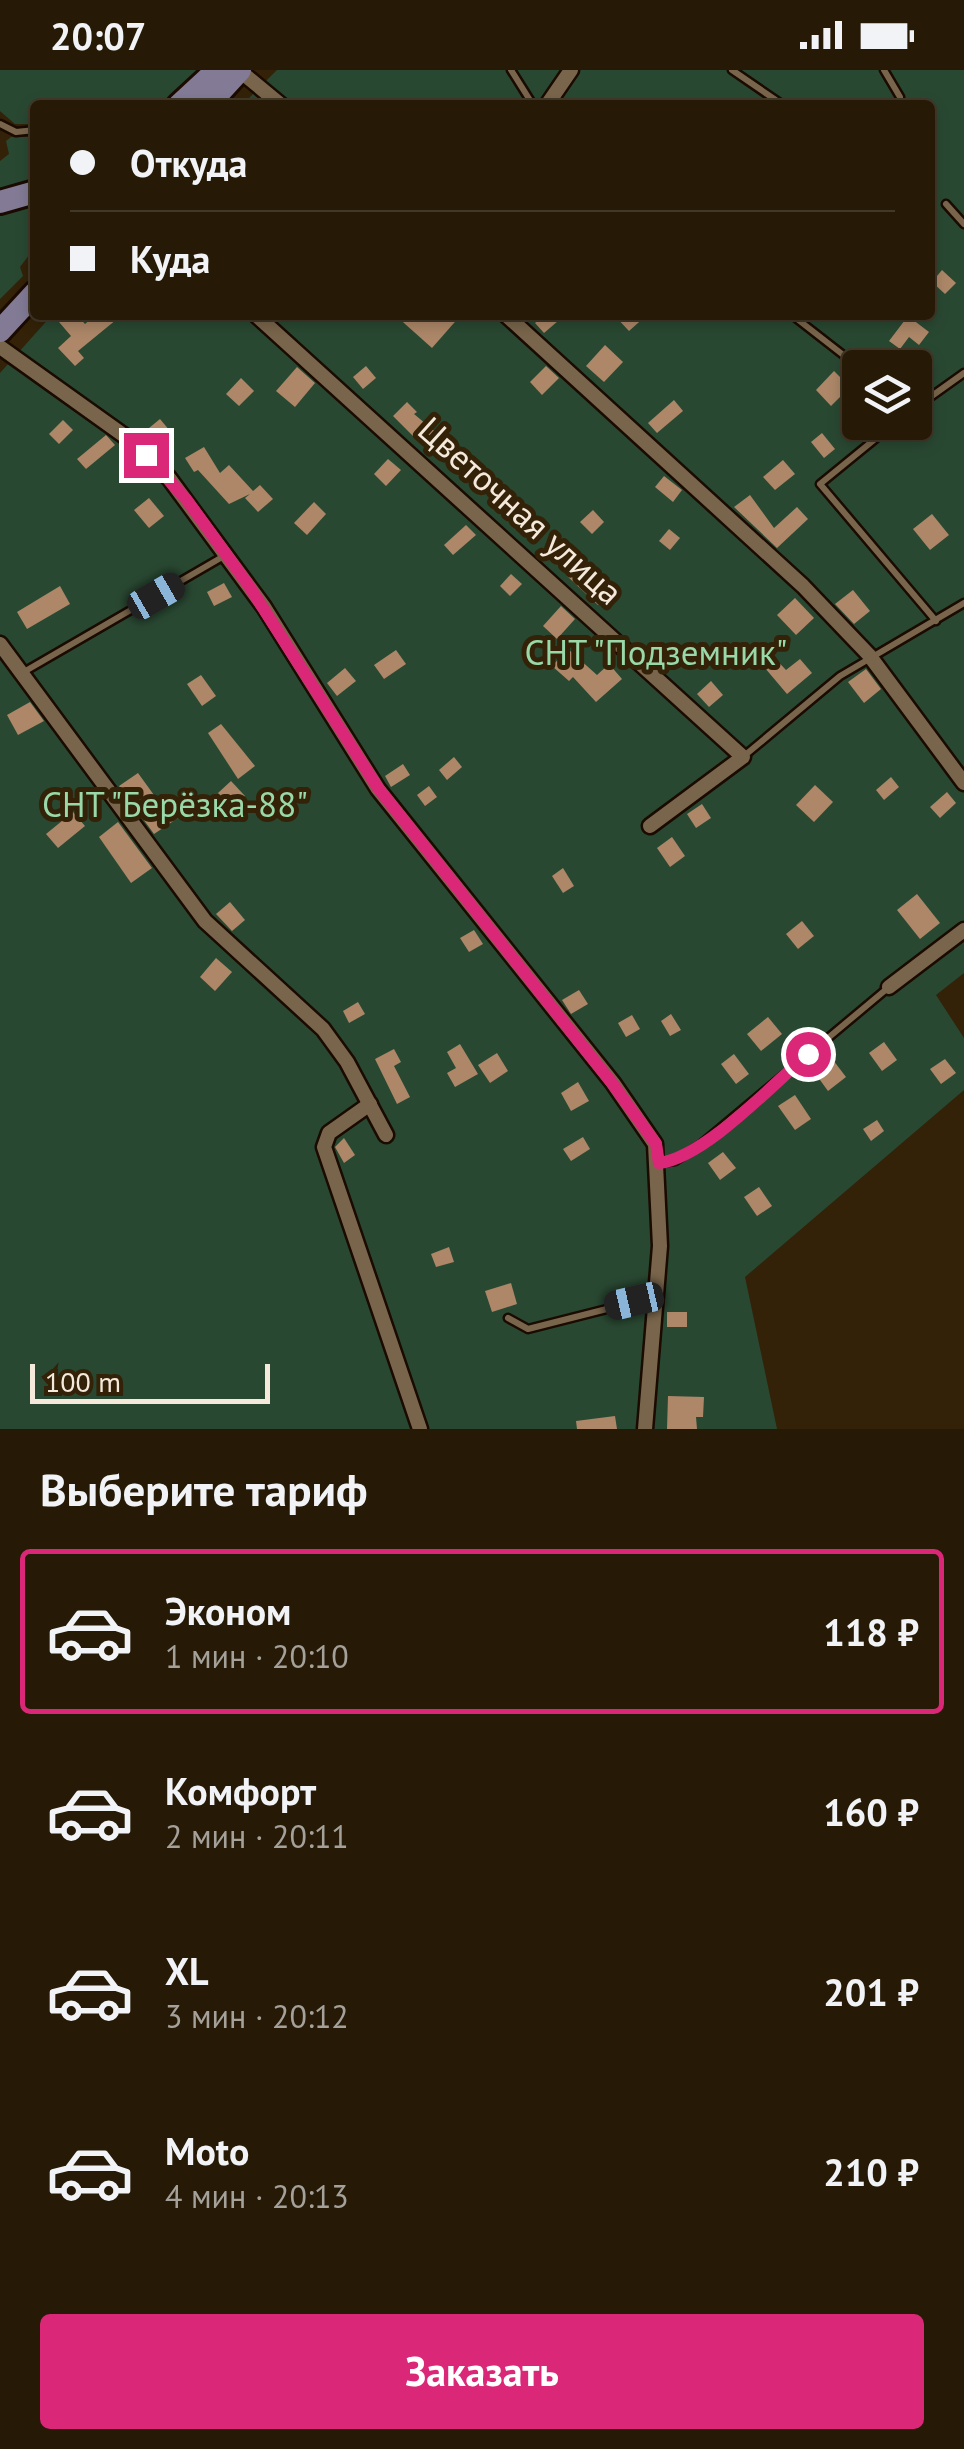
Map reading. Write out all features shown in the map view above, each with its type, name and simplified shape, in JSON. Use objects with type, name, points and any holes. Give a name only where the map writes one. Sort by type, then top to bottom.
[{"type":"main road","points":[[184,100],[217,70]]},
{"type":"main road","points":[[213,100],[240,70]]},
{"type":"main road","points":[[0,202],[30,193]]},
{"type":"main road","points":[[0,332],[30,299]]},
{"type":"street","points":[[240,70],[275,100]]},
{"type":"street","points":[[550,100],[571,70]]},
{"type":"street","name":"Цветочная улица","points":[[262,320],[744,757]]},
{"type":"street","points":[[511,320],[803,586],[869,655],[964,783]]},
{"type":"street","points":[[0,347],[146,455],[186,499],[264,607],[378,788],[656,1144],[660,1246],[646,1429]]},
{"type":"street","points":[[0,644],[204,921],[323,1029],[386,1135]]},
{"type":"street","points":[[650,826],[744,757]]},
{"type":"street","points":[[889,986],[964,930]]},
{"type":"street","points":[[370,1104],[329,1133],[324,1147],[420,1429]]},
{"type":"lane","points":[[510,70],[530,100]]},
{"type":"lane","points":[[732,70],[777,100]]},
{"type":"lane","points":[[884,70],[900,97]]},
{"type":"lane","points":[[0,124],[16,132],[30,131]]},
{"type":"lane","points":[[946,204],[964,224]]},
{"type":"lane","points":[[798,320],[842,354]]},
{"type":"lane","points":[[932,396],[964,373]]},
{"type":"lane","points":[[874,440],[820,484],[936,620]]},
{"type":"lane","points":[[21,674],[224,556]]},
{"type":"lane","points":[[744,757],[869,655],[964,602]]},
{"type":"lane","points":[[659,1163],[675,1161],[700,1145],[889,986]]},
{"type":"lane","points":[[508,1318],[528,1328],[655,1297]]},
{"type":"green space","points":[[0,70],[203,70],[170,100],[30,100],[30,124],[15,124],[0,111]]},
{"type":"green space","points":[[277,70],[964,70],[964,973],[936,995],[964,1038],[964,1090],[745,1277],[777,1429],[0,1429],[0,373],[48,320],[935,320],[935,100],[247,100]]},
{"type":"green space","points":[[11,137],[30,137],[30,181],[0,190],[0,161],[9,154],[6,141]]},
{"type":"green space","points":[[30,205],[30,254],[20,267],[23,276],[0,299],[0,213]]},
{"type":"building","points":[[942,270],[956,283],[945,294],[935,285]]},
{"type":"building","points":[[116,320],[78,351],[84,358],[75,366],[58,348],[71,336],[59,322]]},
{"type":"building","points":[[401,320],[457,320],[432,348]]},
{"type":"building","points":[[538,320],[559,320],[544,333],[535,323]]},
{"type":"building","points":[[619,320],[641,320],[629,331]]},
{"type":"building","points":[[905,320],[913,320],[929,332],[919,345],[909,337],[900,349],[889,341]]},
{"type":"building","points":[[605,345],[623,362],[604,382],[586,366]]},
{"type":"building","points":[[366,366],[376,378],[363,389],[353,377]]},
{"type":"building","points":[[546,366],[559,378],[542,395],[530,382]]},
{"type":"building","points":[[297,367],[315,383],[295,407],[276,391]]},
{"type":"building","points":[[834,371],[842,379],[842,395],[831,406],[816,390]]},
{"type":"building","points":[[241,378],[254,391],[239,406],[226,394]]},
{"type":"building","points":[[674,400],[683,411],[657,433],[648,423]]},
{"type":"building","points":[[407,402],[417,412],[414,414],[444,439],[431,454],[393,416]]},
{"type":"building","points":[[160,419],[170,431],[160,441],[149,428]]},
{"type":"building","points":[[63,420],[73,430],[59,444],[49,434]]},
{"type":"building","points":[[822,433],[835,449],[824,458],[811,442]]},
{"type":"building","points":[[106,435],[115,445],[86,469],[77,459]]},
{"type":"building","points":[[204,447],[220,473],[229,465],[253,491],[260,485],[273,499],[258,512],[245,498],[250,494],[229,504],[198,470],[194,472],[185,458]]},
{"type":"building","points":[[388,459],[401,470],[386,486],[374,474]]},
{"type":"building","points":[[783,460],[795,474],[775,490],[763,477]]},
{"type":"building","points":[[664,476],[682,490],[673,502],[655,487]]},
{"type":"building","points":[[750,495],[774,528],[797,507],[808,519],[777,548],[734,507]]},
{"type":"building","points":[[149,498],[164,516],[149,528],[134,510]]},
{"type":"building","points":[[314,502],[326,514],[307,535],[294,523]]},
{"type":"building","points":[[593,510],[604,522],[592,534],[580,522]]},
{"type":"building","points":[[932,514],[949,535],[930,550],[913,529]]},
{"type":"building","points":[[466,525],[476,535],[453,555],[444,545]]},
{"type":"building","points":[[669,529],[680,538],[670,550],[659,541]]},
{"type":"building","points":[[578,560],[609,594],[598,605],[565,574]]},
{"type":"building","points":[[511,574],[522,584],[510,596],[500,586]]},
{"type":"building","points":[[224,583],[232,597],[214,606],[207,592]]},
{"type":"building","points":[[60,586],[70,604],[27,629],[17,612]]},
{"type":"building","points":[[853,590],[870,611],[854,624],[835,604]]},
{"type":"building","points":[[795,598],[814,618],[796,635],[777,615]]},
{"type":"building","points":[[561,606],[575,619],[557,639],[543,626]]},
{"type":"building","points":[[568,649],[597,675],[609,664],[622,679],[596,702],[573,677],[569,681],[552,666]]},
{"type":"building","points":[[396,650],[406,664],[384,679],[374,665]]},
{"type":"building","points":[[769,652],[786,670],[800,659],[812,673],[787,694],[759,661]]},
{"type":"building","points":[[345,668],[356,681],[337,696],[327,683]]},
{"type":"building","points":[[866,669],[881,689],[864,703],[848,682]]},
{"type":"building","points":[[201,675],[216,696],[202,706],[187,684]]},
{"type":"building","points":[[711,681],[723,695],[709,707],[697,694]]},
{"type":"building","points":[[30,702],[44,721],[18,735],[7,715]]},
{"type":"building","points":[[221,724],[255,766],[238,779],[208,733]]},
{"type":"building","points":[[454,757],[462,767],[447,780],[439,770]]},
{"type":"building","points":[[403,764],[410,775],[391,787],[385,776]]},
{"type":"building","points":[[138,773],[159,802],[167,797],[181,816],[154,834],[119,786]]},
{"type":"building","points":[[891,777],[899,787],[884,800],[876,790]]},
{"type":"building","points":[[231,781],[245,796],[233,808],[218,793]]},
{"type":"building","points":[[815,785],[833,802],[814,822],[796,805]]},
{"type":"building","points":[[429,786],[437,797],[425,806],[417,795]]},
{"type":"building","points":[[947,792],[956,803],[940,818],[930,807]]},
{"type":"building","points":[[702,804],[711,818],[696,828],[687,814]]},
{"type":"building","points":[[73,812],[85,826],[58,848],[46,834]]},
{"type":"building","points":[[118,822],[152,868],[131,883],[99,837]]},
{"type":"building","points":[[672,837],[685,856],[670,867],[657,848]]},
{"type":"building","points":[[563,868],[574,886],[563,893],[552,876]]},
{"type":"building","points":[[917,894],[940,923],[920,939],[897,910]]},
{"type":"building","points":[[230,902],[245,920],[232,931],[216,914]]},
{"type":"building","points":[[802,921],[814,936],[798,949],[786,934]]},
{"type":"building","points":[[474,930],[483,944],[469,952],[460,938]]},
{"type":"building","points":[[216,958],[232,972],[215,991],[200,977]]},
{"type":"building","points":[[579,990],[588,1004],[571,1014],[562,1000]]},
{"type":"building","points":[[358,1002],[365,1014],[349,1023],[343,1011]]},
{"type":"building","points":[[671,1014],[681,1030],[670,1036],[661,1021]]},
{"type":"building","points":[[632,1015],[640,1029],[626,1037],[618,1023]]},
{"type":"building","points":[[768,1017],[782,1034],[761,1051],[747,1034]]},
{"type":"building","points":[[884,1042],[897,1060],[882,1071],[869,1053]]},
{"type":"building","points":[[460,1044],[478,1074],[455,1087],[447,1073],[456,1068],[447,1052]]},
{"type":"building","points":[[394,1049],[401,1062],[394,1066],[410,1097],[397,1104],[375,1059]]},
{"type":"building","points":[[497,1053],[508,1071],[490,1083],[478,1065]]},
{"type":"building","points":[[734,1054],[749,1074],[736,1084],[721,1064]]},
{"type":"building","points":[[830,1056],[846,1077],[828,1091],[812,1069]]},
{"type":"building","points":[[945,1059],[956,1073],[941,1084],[930,1069]]},
{"type":"building","points":[[578,1082],[589,1101],[571,1111],[561,1093]]},
{"type":"building","points":[[795,1095],[811,1119],[795,1130],[778,1106]]},
{"type":"building","points":[[877,1120],[884,1131],[871,1141],[863,1129]]},
{"type":"building","points":[[583,1137],[590,1149],[571,1161],[563,1149]]},
{"type":"building","points":[[344,1138],[355,1155],[344,1163],[335,1147]]},
{"type":"building","points":[[723,1152],[736,1168],[720,1180],[708,1163]]},
{"type":"building","points":[[759,1187],[772,1206],[757,1216],[744,1197]]},
{"type":"building","points":[[449,1247],[454,1262],[436,1267],[431,1254]]},
{"type":"building","points":[[511,1283],[517,1304],[492,1312],[485,1291]]},
{"type":"building","points":[[667,1312],[687,1312],[687,1327],[667,1327]]},
{"type":"building","points":[[668,1396],[704,1397],[703,1417],[696,1417],[697,1429],[667,1429]]},
{"type":"building","points":[[615,1416],[617,1429],[577,1429],[576,1421]]},
{"type":"route","points":[[146,455],[186,499],[206,532],[249,586],[378,788],[612,1083],[656,1144],[659,1163],[675,1161],[700,1145],[808,1054]]},
{"type":"park label","name":"СНТ \"Подземник\"","points":[[656,653]]},
{"type":"park label","name":"СНТ \"Берёзка-88\"","points":[[175,805]]}]
